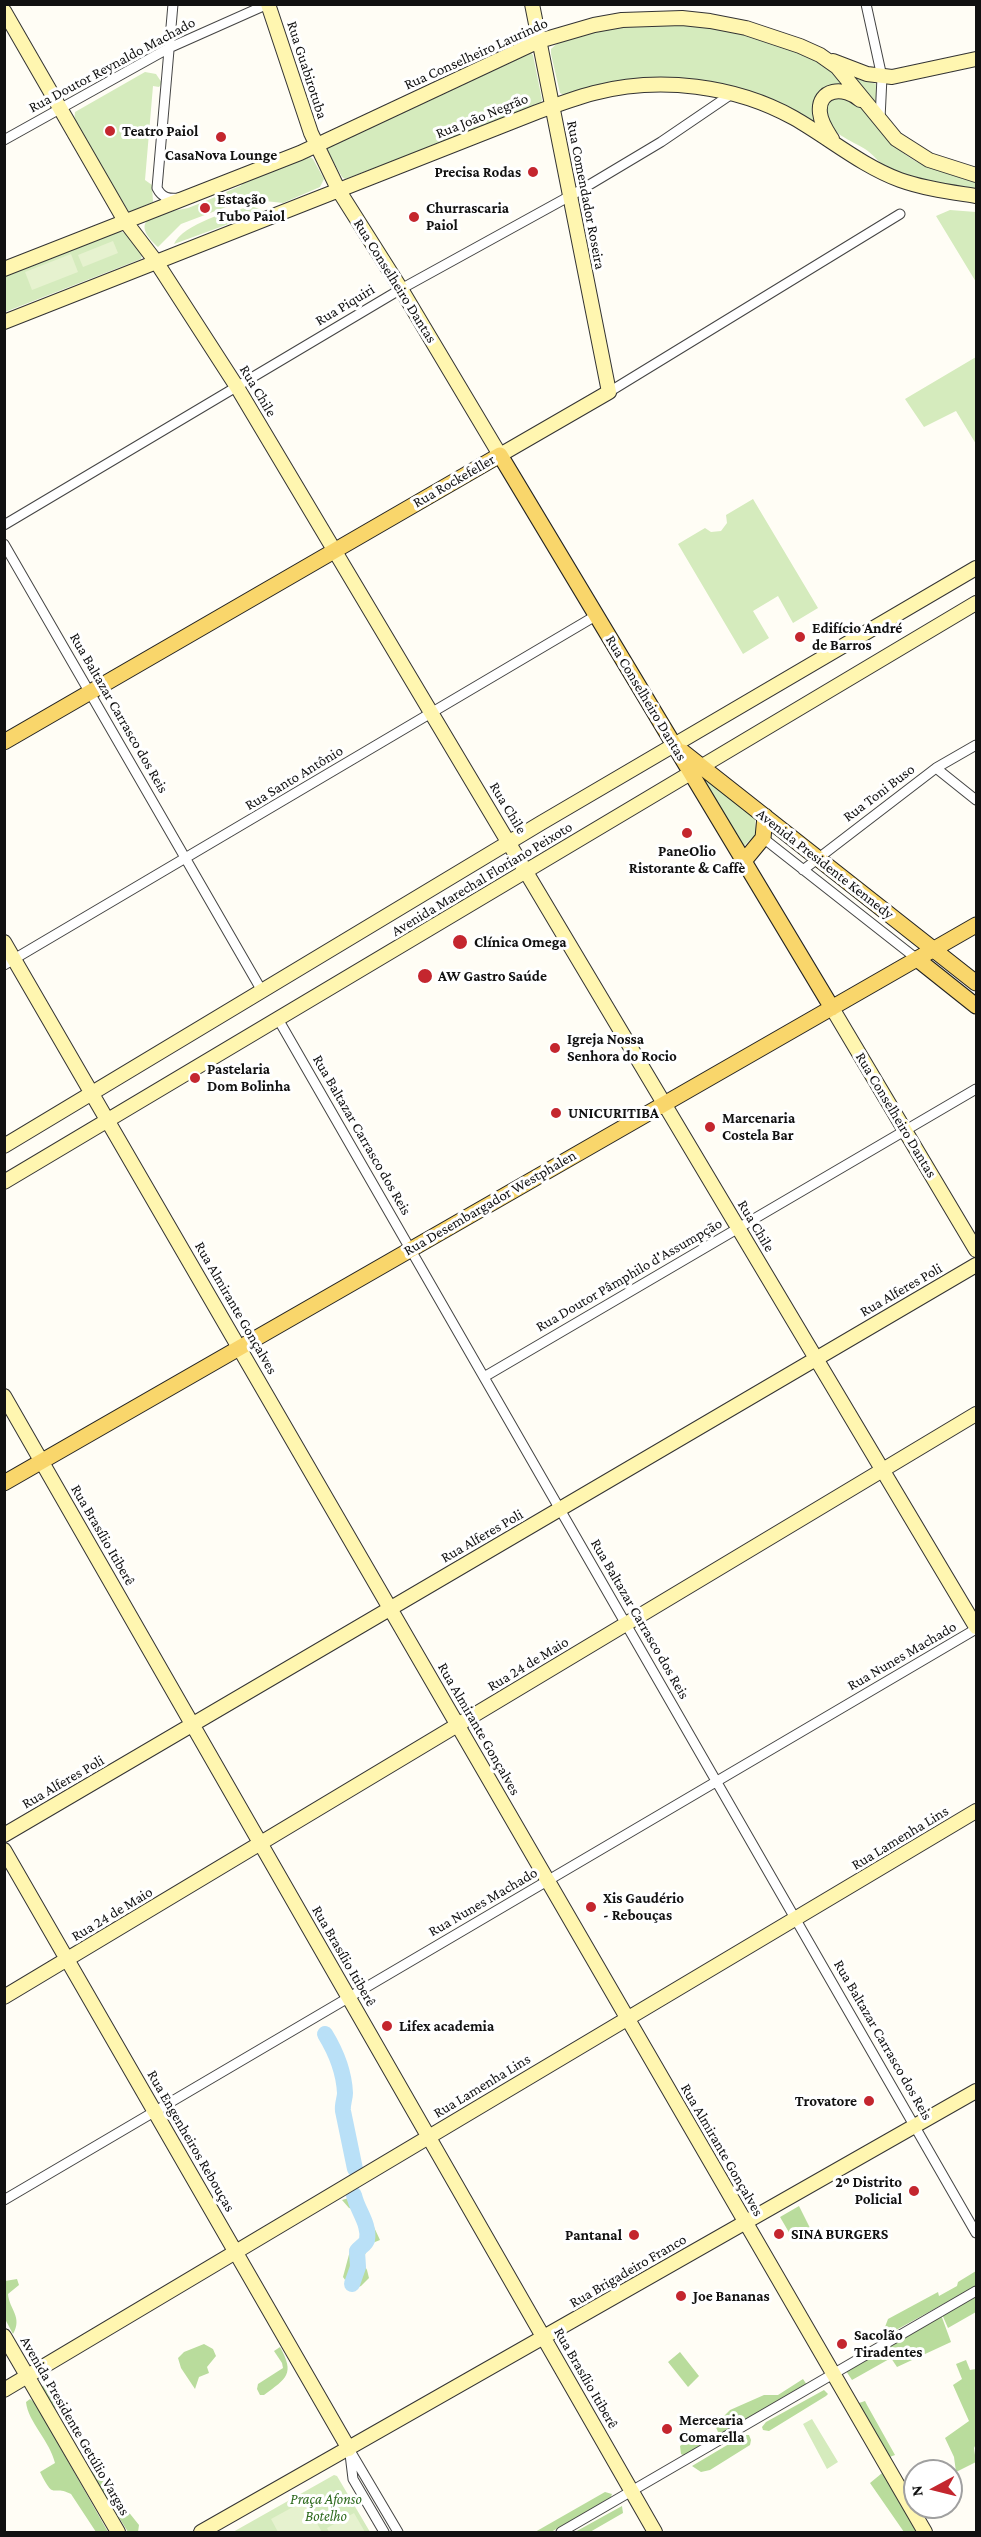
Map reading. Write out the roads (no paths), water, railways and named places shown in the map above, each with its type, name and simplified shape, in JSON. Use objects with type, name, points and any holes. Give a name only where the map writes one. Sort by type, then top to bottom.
[{"type":"main road","name":"Rua Guabirotuba","points":[[268,4],[315,146]]},
{"type":"main road","name":"Rua Comendador Roseira","points":[[531,4],[609,392]]},
{"type":"main road","name":"Rua Chile","points":[[4,10],[125,221],[157,263],[237,387],[976,1628]]},
{"type":"main road","name":"Rua Conselheiro Laurindo","points":[[4,269],[315,146],[539,41],[594,25],[642,19],[682,18],[746,28],[775,36],[820,55],[848,79],[876,117],[896,139],[913,152],[929,160],[976,175]]},
{"type":"main road","points":[[820,55],[882,77],[976,59]]},
{"type":"main road","name":"Rua João Negrão","points":[[4,322],[552,107],[595,93],[652,84],[733,93],[764,103],[899,180],[922,187],[976,196]]},
{"type":"main road","points":[[835,142],[822,122],[820,106],[823,99],[832,92],[848,91],[876,117]]},
{"type":"main road","name":"Rua Conselheiro Dantas","points":[[315,146],[339,191],[401,289],[674,744],[697,770],[744,861],[976,1250]]},
{"type":"main road","name":"Rua Rockefeller","points":[[4,742],[609,392]]},
{"type":"main road","name":"Avenida Marechal Floriano Peixoto","points":[[4,1146],[674,744],[976,568]]},
{"type":"main road","name":"Avenida Marechal Floriano Peixoto","points":[[4,1182],[976,603]]},
{"type":"main road","name":"Avenida Presidente Kennedy","points":[[697,770],[765,816],[976,983]]},
{"type":"main road","points":[[744,861],[763,838],[765,816]]},
{"type":"main road","name":"Rua Desembargador Westphalen","points":[[4,1483],[976,925]]},
{"type":"main road","name":"Rua Almirante Gonçalves","points":[[4,942],[9,962],[93,1092],[925,2532]]},
{"type":"main road","name":"Avenida Presidente Kennedy","points":[[917,959],[976,1006]]},
{"type":"main road","name":"Rua Alferes Poli","points":[[4,1835],[976,1265]]},
{"type":"main road","name":"Rua Brasílio Itiberê","points":[[4,1396],[655,2532]]},
{"type":"main road","name":"Rua 24 de Maio","points":[[4,1997],[976,1414]]},
{"type":"main road","name":"Rua Lamenha Lins","points":[[4,2390],[976,1811]]},
{"type":"main road","name":"Rua Engenheiros Rebouças","points":[[4,1850],[349,2449]]},
{"type":"main road","name":"Rua Brigadeiro Franco","points":[[201,2532],[976,2091]]},
{"type":"main road","name":"Avenida Presidente Getúlio Vargas","points":[[4,2336],[118,2532]]},
{"type":"street","points":[[174,4],[158,188],[160,195],[169,199],[187,198]]},
{"type":"street","name":"Rua Doutor Reynaldo Machado","points":[[4,140],[169,48],[268,4]]},
{"type":"street","points":[[866,4],[882,77],[876,117]]},
{"type":"street","name":"Rua Piquiri","points":[[4,525],[401,289],[570,196],[661,142],[733,93]]},
{"type":"street","name":"Rua Rockefeller","points":[[609,392],[900,214]]},
{"type":"street","name":"Rua Baltazar Carrasco dos Reis","points":[[4,543],[262,991]]},
{"type":"street","name":"Rua Santo Antônio","points":[[9,962],[597,615]]},
{"type":"street","name":"Rua Toni Buso","points":[[803,870],[936,768],[976,745]]},
{"type":"street","points":[[936,768],[976,800]]},
{"type":"street","name":"Avenida Presidente Kennedy","points":[[763,838],[917,959]]},
{"type":"street","name":"Rua Baltazar Carrasco dos Reis","points":[[278,1019],[976,2233]]},
{"type":"street","name":"Rua Doutor Pâmphilo d'Assumpção","points":[[484,1377],[976,1089]]},
{"type":"street","name":"Rua Nunes Machado","points":[[4,2200],[976,1628]]},
{"type":"street","points":[[561,2532],[976,2291]]},
{"type":"street","name":"Rua Engenheiros Rebouças","points":[[349,2449],[353,2479],[384,2532]]},
{"type":"street","name":"Rua Engenheiros Rebouças","points":[[349,2449],[398,2532]]},
{"type":"waterway","points":[[325,2034],[336,2055],[343,2077],[345,2093],[343,2111],[355,2169]]},
{"type":"waterway","points":[[352,2284],[358,2267],[357,2251],[366,2241],[367,2234],[354,2195]]},
{"type":"place","name":"Teatro Paiol","points":[[110,131]]},
{"type":"place","name":"CasaNova Lounge","points":[[221,137]]},
{"type":"place","name":"Precisa Rodas","points":[[533,172]]},
{"type":"place","name":"Estação Tubo Paiol","points":[[205,208]]},
{"type":"place","name":"Churrascaria Paiol","points":[[414,217]]},
{"type":"place","name":"Edifício André de Barros","points":[[800,637]]},
{"type":"place","name":"PaneOlio Ristorante & Caffè","points":[[687,833]]},
{"type":"place","name":"Clínica Omega","points":[[460,942]]},
{"type":"place","name":"AW Gastro Saúde","points":[[425,976]]},
{"type":"place","name":"Igreja Nossa Senhora do Rocio","points":[[555,1048]]},
{"type":"place","name":"Pastelaria Dom Bolinha","points":[[195,1078]]},
{"type":"place","name":"UNICURITIBA","points":[[556,1113]]},
{"type":"place","name":"Marcenaria Costela Bar","points":[[710,1127]]},
{"type":"place","name":"Xis Gaudério - Rebouças","points":[[591,1907]]},
{"type":"place","name":"Lifex academia","points":[[387,2026]]},
{"type":"place","name":"Trovatore","points":[[869,2101]]},
{"type":"place","name":"2º Distrito Policial","points":[[914,2191]]},
{"type":"place","name":"SINA BURGERS","points":[[779,2234]]},
{"type":"place","name":"Pantanal","points":[[634,2235]]},
{"type":"place","name":"Joe Bananas","points":[[681,2296]]},
{"type":"place","name":"Sacolão Tiradentes","points":[[842,2344]]},
{"type":"place","name":"Mercearia Comarella","points":[[667,2429]]},
{"type":"park label","name":"Praça Afonso Botelho","points":[[326,2508]]}]
